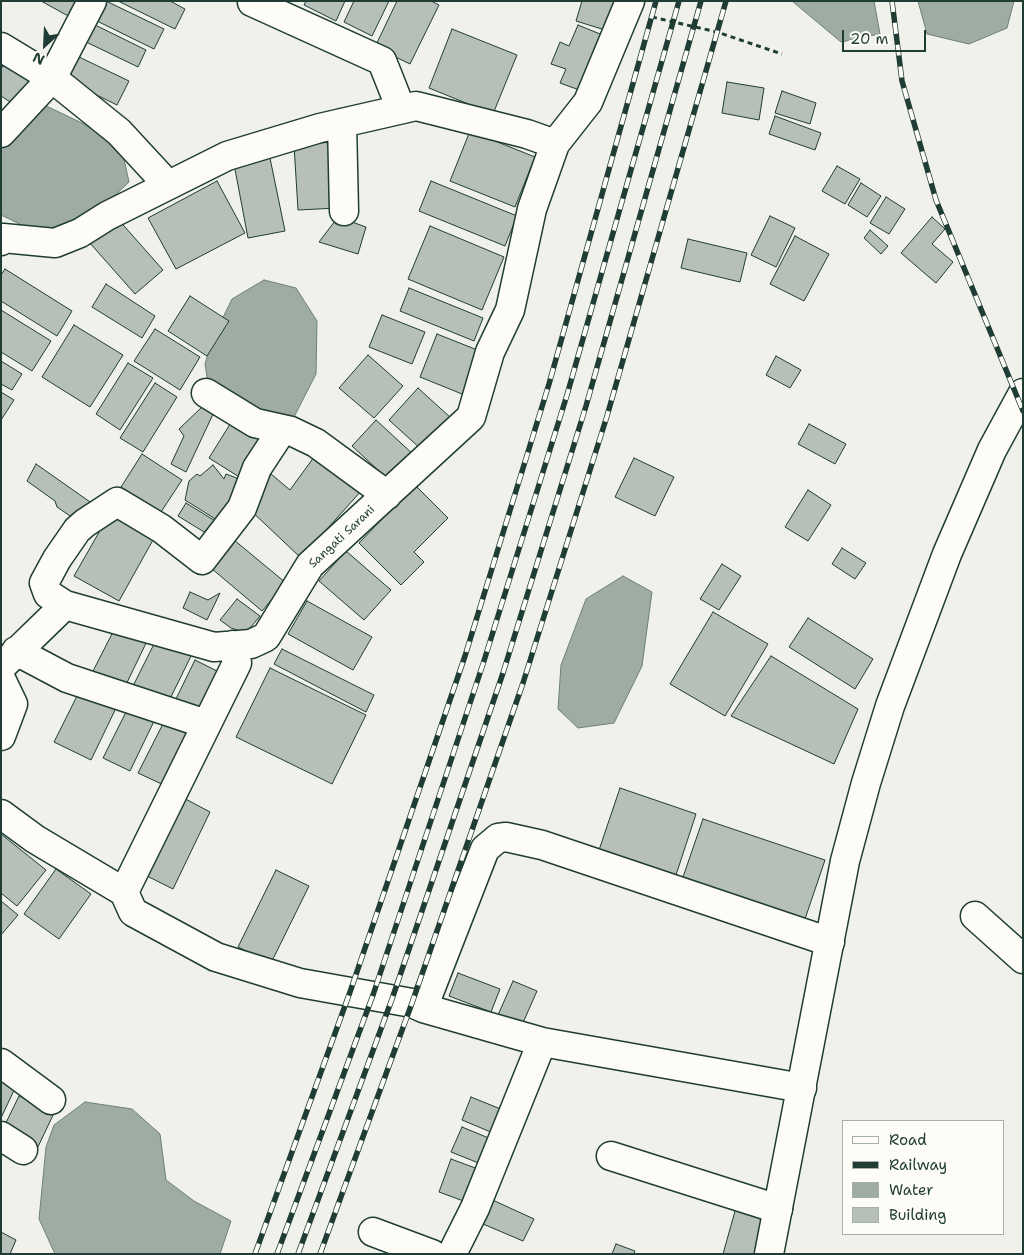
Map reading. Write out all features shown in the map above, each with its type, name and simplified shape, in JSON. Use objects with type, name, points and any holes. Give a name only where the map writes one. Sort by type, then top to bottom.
[{"type":"street","points":[[1,133],[52,78],[92,1]]},
{"type":"street","points":[[252,2],[382,61],[401,109]]},
{"type":"street","name":"Sangati Sarani","points":[[65,605],[214,647],[250,644],[266,637],[310,565],[471,417],[490,352],[510,310],[532,209],[555,144],[588,102],[628,6]]},
{"type":"street","points":[[1,47],[52,78],[119,132],[168,186]]},
{"type":"street","points":[[2,238],[55,243],[80,233],[227,156],[320,128],[416,106],[527,134],[555,144]]},
{"type":"street","points":[[342,123],[344,211]]},
{"type":"street","points":[[206,393],[255,423],[282,430],[316,443],[387,495]]},
{"type":"street","points":[[769,1254],[845,861],[890,706],[951,545],[992,450],[1023,393]]},
{"type":"street","points":[[8,659],[19,651],[65,605],[48,594],[44,583],[57,559],[77,530],[85,522],[117,502],[162,530],[202,560],[242,508],[257,468],[282,430]]},
{"type":"street","points":[[124,892],[236,663],[233,645]]},
{"type":"street","points":[[8,659],[206,724]]},
{"type":"street","points":[[1,679],[13,704],[1,736]]},
{"type":"street","points":[[1,814],[35,839],[124,892],[133,912],[216,957],[300,982],[412,1003],[542,1042],[802,1088]]},
{"type":"street","points":[[424,1008],[485,849],[498,838],[506,837],[542,845],[830,942]]},
{"type":"street","points":[[975,916],[1023,959]]},
{"type":"street","points":[[452,1254],[475,1208],[542,1042]]},
{"type":"street","points":[[1,1063],[51,1100]]},
{"type":"street","points":[[1,1136],[23,1150]]},
{"type":"street","points":[[611,1156],[778,1209]]},
{"type":"street","points":[[373,1232],[432,1254]]},
{"type":"path","points":[[628,6],[717,32],[782,54]]},
{"type":"water","points":[[792,1],[874,1],[880,34],[841,42]]},
{"type":"water","points":[[918,1],[1014,1],[1007,28],[969,44],[927,34]]},
{"type":"water","points":[[38,102],[84,124],[122,150],[129,182],[101,209],[74,226],[30,229],[1,215],[1,145]]},
{"type":"water","points":[[264,280],[296,288],[317,321],[316,374],[293,419],[254,416],[208,383],[205,364],[212,340],[232,299]]},
{"type":"water","points":[[623,576],[652,592],[642,666],[614,723],[578,728],[558,709],[561,665],[586,599]]},
{"type":"water","points":[[85,1102],[132,1109],[160,1134],[166,1180],[194,1201],[231,1221],[220,1254],[55,1254],[39,1219],[46,1147],[54,1125]]},
{"type":"building","points":[[41,1],[78,1],[70,17]]},
{"type":"building","points":[[106,1],[164,29],[154,49],[97,21]]},
{"type":"building","points":[[118,1],[170,1],[185,9],[175,29]]},
{"type":"building","points":[[306,1],[345,1],[336,21],[304,5]]},
{"type":"building","points":[[354,1],[389,1],[372,36],[344,22]]},
{"type":"building","points":[[397,1],[431,1],[439,5],[410,64],[375,47]]},
{"type":"building","points":[[582,1],[614,1],[605,30],[576,21]]},
{"type":"building","points":[[91,23],[146,50],[138,67],[82,40]]},
{"type":"building","points":[[578,25],[605,36],[582,91],[560,83],[566,69],[551,64],[560,42],[569,46]]},
{"type":"building","points":[[452,29],[517,55],[493,114],[429,88]]},
{"type":"building","points":[[77,56],[129,81],[117,105],[66,80]]},
{"type":"building","points":[[8,59],[37,79],[18,107],[1,96],[1,69]]},
{"type":"building","points":[[727,82],[764,88],[759,120],[722,113]]},
{"type":"building","points":[[782,91],[816,103],[810,124],[775,113]]},
{"type":"building","points":[[775,116],[821,133],[815,150],[769,134]]},
{"type":"building","points":[[470,131],[535,157],[515,207],[450,181]]},
{"type":"building","points":[[333,142],[338,208],[298,210],[294,145]]},
{"type":"building","points":[[270,158],[285,231],[248,238],[234,164]]},
{"type":"building","points":[[837,166],[860,179],[845,204],[822,191]]},
{"type":"building","points":[[217,181],[245,233],[176,269],[148,218]]},
{"type":"building","points":[[431,181],[517,216],[505,246],[419,211]]},
{"type":"building","points":[[861,183],[881,196],[867,217],[848,205]]},
{"type":"building","points":[[886,197],[905,209],[889,234],[870,223]]},
{"type":"building","points":[[770,216],[795,228],[776,267],[751,255]]},
{"type":"building","points":[[338,217],[366,227],[358,254],[319,242]]},
{"type":"building","points":[[932,217],[945,229],[932,244],[953,262],[936,283],[901,253]]},
{"type":"building","points":[[117,218],[163,270],[135,294],[89,242]]},
{"type":"building","points":[[430,226],[504,257],[482,310],[408,279]]},
{"type":"building","points":[[870,230],[888,246],[881,254],[864,238]]},
{"type":"building","points":[[795,236],[829,254],[804,301],[770,284]]},
{"type":"building","points":[[688,239],[747,253],[740,282],[681,268]]},
{"type":"building","points":[[5,269],[72,311],[57,336],[1,301],[1,275]]},
{"type":"building","points":[[106,284],[155,316],[142,338],[92,307]]},
{"type":"building","points":[[409,288],[483,318],[474,341],[400,311]]},
{"type":"building","points":[[190,296],[229,321],[207,356],[168,331]]},
{"type":"building","points":[[1,310],[51,341],[32,371],[1,352]]},
{"type":"building","points":[[382,315],[425,332],[412,364],[369,347]]},
{"type":"building","points":[[74,325],[123,355],[90,407],[42,377]]},
{"type":"building","points":[[155,329],[200,357],[180,390],[134,361]]},
{"type":"building","points":[[437,334],[485,353],[467,396],[420,377]]},
{"type":"building","points":[[368,355],[403,386],[374,418],[339,388]]},
{"type":"building","points":[[776,356],[801,370],[790,388],[766,375]]},
{"type":"building","points":[[1,361],[22,374],[12,390],[1,384]]},
{"type":"building","points":[[128,363],[153,378],[120,430],[96,414]]},
{"type":"building","points":[[155,383],[177,397],[143,452],[120,438]]},
{"type":"building","points":[[418,388],[451,418],[422,450],[389,420]]},
{"type":"building","points":[[1,392],[14,400],[1,420]]},
{"type":"building","points":[[203,406],[214,412],[186,472],[171,464],[184,436],[179,429]]},
{"type":"building","points":[[237,413],[272,434],[244,480],[209,458]]},
{"type":"building","points":[[376,420],[415,456],[391,482],[352,446]]},
{"type":"building","points":[[809,424],[846,444],[835,464],[798,444]]},
{"type":"building","points":[[317,453],[362,490],[301,558],[247,507],[271,474],[290,490]]},
{"type":"building","points":[[142,454],[182,480],[161,512],[121,487]]},
{"type":"building","points":[[634,458],[674,477],[655,516],[615,497]]},
{"type":"building","points":[[36,464],[93,504],[79,522],[57,507],[55,501],[27,481]]},
{"type":"building","points":[[213,465],[224,479],[226,474],[239,479],[238,488],[217,520],[185,500],[189,481],[197,474],[200,476]]},
{"type":"building","points":[[415,485],[448,518],[414,552],[424,562],[401,585],[359,543]]},
{"type":"building","points":[[808,490],[831,505],[808,541],[785,527]]},
{"type":"building","points":[[186,503],[217,522],[209,535],[178,516]]},
{"type":"building","points":[[114,506],[158,531],[119,601],[74,576]]},
{"type":"building","points":[[228,535],[286,583],[262,611],[205,563]]},
{"type":"building","points":[[842,548],[866,563],[855,579],[832,564]]},
{"type":"building","points":[[346,551],[391,590],[364,620],[319,581]]},
{"type":"building","points":[[722,564],[741,576],[719,610],[700,599]]},
{"type":"building","points":[[190,592],[208,600],[220,593],[207,620],[183,608]]},
{"type":"building","points":[[237,599],[260,616],[251,627],[243,632],[231,628],[220,620]]},
{"type":"building","points":[[307,601],[372,637],[353,670],[288,634]]},
{"type":"building","points":[[713,612],[768,644],[725,716],[670,684]]},
{"type":"building","points":[[808,618],[873,659],[855,689],[789,647]]},
{"type":"building","points":[[117,624],[148,639],[122,693],[90,677]]},
{"type":"building","points":[[159,634],[193,652],[166,707],[131,690]]},
{"type":"building","points":[[282,649],[374,695],[366,712],[274,664]]},
{"type":"building","points":[[771,656],[858,709],[834,764],[731,716]]},
{"type":"building","points":[[195,660],[219,672],[197,715],[174,703]]},
{"type":"building","points":[[270,668],[366,715],[332,784],[236,737]]},
{"type":"building","points":[[81,688],[117,706],[91,760],[54,742]]},
{"type":"building","points":[[131,702],[157,715],[130,771],[103,758]]},
{"type":"building","points":[[168,714],[197,728],[168,787],[138,773]]},
{"type":"building","points":[[620,788],[696,814],[675,878],[598,853]]},
{"type":"building","points":[[180,796],[210,812],[173,889],[141,873]]},
{"type":"building","points":[[703,819],[825,860],[805,919],[683,877]]},
{"type":"building","points":[[1,834],[46,870],[17,906],[1,893]]},
{"type":"building","points":[[56,869],[91,894],[59,939],[24,914]]},
{"type":"building","points":[[276,870],[309,886],[271,963],[238,947]]},
{"type":"building","points":[[1,901],[18,915],[1,935]]},
{"type":"building","points":[[458,973],[500,989],[491,1012],[449,996]]},
{"type":"building","points":[[513,981],[537,991],[522,1025],[498,1015]]},
{"type":"building","points":[[1,1079],[16,1086],[1,1118]]},
{"type":"building","points":[[19,1096],[54,1113],[36,1151],[1,1133]]},
{"type":"building","points":[[471,1097],[508,1112],[498,1135],[462,1120]]},
{"type":"building","points":[[462,1127],[496,1141],[486,1166],[451,1152]]},
{"type":"building","points":[[451,1159],[478,1169],[466,1202],[439,1192]]},
{"type":"building","points":[[486,1197],[534,1219],[523,1241],[476,1221]]},
{"type":"building","points":[[737,1204],[771,1215],[759,1254],[723,1254]]},
{"type":"building","points":[[1,1232],[16,1240],[10,1254],[1,1254]]},
{"type":"building","points":[[616,1244],[635,1251],[634,1254],[612,1254]]},
{"type":"railway","points":[[255,1254],[350,992],[465,656],[549,384],[656,1]]},
{"type":"railway","points":[[277,1254],[373,995],[483,664],[567,395],[679,1]]},
{"type":"railway","points":[[298,1254],[392,999],[503,673],[586,406],[701,1]]},
{"type":"railway","points":[[320,1254],[412,1003],[523,683],[607,416],[726,1]]},
{"type":"railway","points":[[892,1],[902,81],[936,200],[1023,411]]}]
